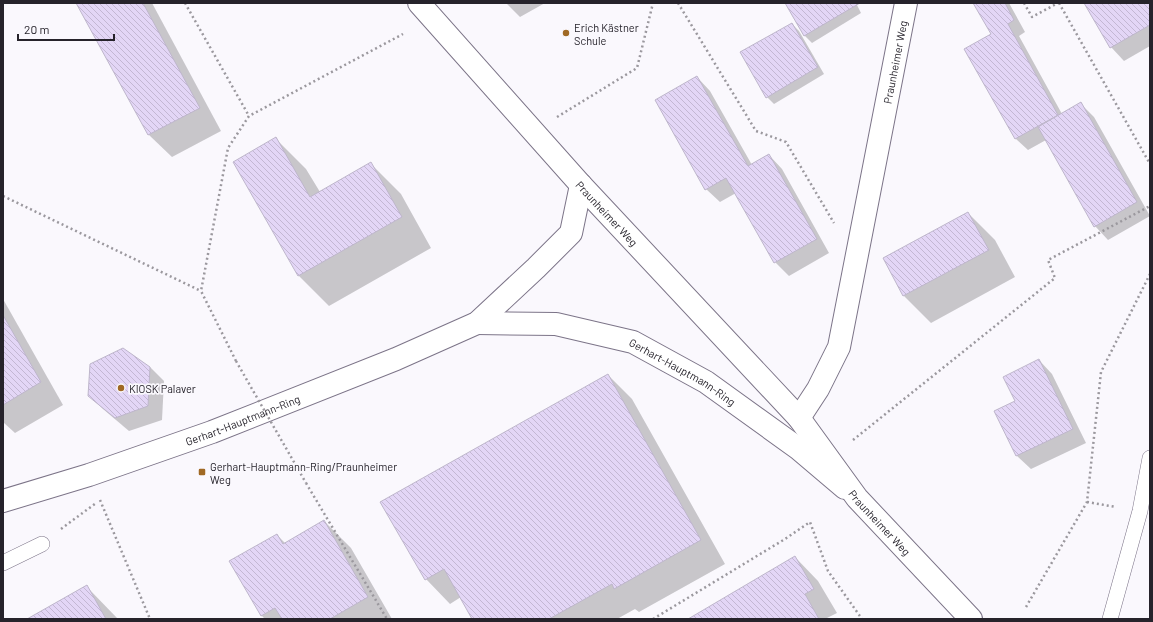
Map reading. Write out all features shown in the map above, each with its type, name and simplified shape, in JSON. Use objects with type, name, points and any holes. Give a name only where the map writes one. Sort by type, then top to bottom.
[{"type":"street","name":"Praunheimer Weg","points":[[420,3],[581,185],[799,418],[857,498],[971,619]]},
{"type":"street","name":"Praunheimer Weg","points":[[799,418],[818,389],[839,347],[906,3]]},
{"type":"street","name":"Gerhart-Hauptmann-Ring","points":[[3,501],[89,475],[212,432],[396,359],[477,323],[571,234],[581,185]]},
{"type":"street","name":"Gerhart-Hauptmann-Ring","points":[[477,323],[556,324],[633,342],[706,382],[799,449],[857,498]]},
{"type":"lane","points":[[1110,619],[1140,511],[1150,458]]},
{"type":"lane","points":[[3,563],[42,544]]},
{"type":"path","points":[[185,3],[249,116]]},
{"type":"path","points":[[553,119],[637,68],[653,3]]},
{"type":"path","points":[[678,3],[756,131],[786,142],[836,225]]},
{"type":"path","points":[[1024,3],[1032,17],[1058,3],[1150,164]]},
{"type":"path","points":[[387,619],[306,484],[236,361],[201,291],[228,148],[249,116],[403,34]]},
{"type":"path","points":[[3,196],[201,291]]},
{"type":"path","points":[[853,440],[1055,278],[1048,260],[1150,206]]},
{"type":"path","points":[[1026,607],[1086,502],[1101,372],[1150,274]]},
{"type":"path","points":[[42,544],[100,500],[150,619]]},
{"type":"path","points":[[1086,502],[1140,511]]},
{"type":"path","points":[[653,619],[778,544],[810,522],[828,572],[862,619]]},
{"type":"building","points":[[76,3],[143,3],[200,108],[148,135]]},
{"type":"building","points":[[785,3],[860,3],[804,36]]},
{"type":"building","points":[[973,3],[1005,3],[1014,20],[1008,24],[1058,115],[1015,139],[964,49],[991,34]]},
{"type":"building","points":[[1084,3],[1150,3],[1150,25],[1110,48]]},
{"type":"building","points":[[792,23],[818,67],[766,98],[740,52]]},
{"type":"building","points":[[697,76],[748,166],[769,154],[817,239],[774,263],[726,178],[705,190],[655,100]]},
{"type":"building","points":[[1081,102],[1137,202],[1094,227],[1038,127]]},
{"type":"building","points":[[276,137],[310,197],[371,162],[402,217],[298,276],[233,162]]},
{"type":"building","points":[[968,212],[989,250],[903,296],[883,258]]},
{"type":"building","points":[[3,315],[41,382],[3,405]]},
{"type":"building","points":[[123,348],[150,367],[148,406],[115,418],[88,396],[90,364]]},
{"type":"building","points":[[1039,359],[1073,429],[1016,456],[994,411],[1015,401],[1003,377]]},
{"type":"building","points":[[608,374],[701,540],[614,589],[612,584],[549,619],[472,619],[444,569],[425,580],[380,502]]},
{"type":"building","points":[[324,520],[368,597],[330,619],[282,619],[275,608],[261,616],[229,561],[277,534],[283,544]]},
{"type":"building","points":[[795,556],[814,589],[805,594],[819,619],[688,619]]},
{"type":"building","points":[[87,585],[106,619],[27,619]]},
{"type":"place","name":"Erich Kästner Schule","points":[[566,33]]},
{"type":"place","name":"KIOSK Palaver","points":[[121,388]]},
{"type":"place","name":"Gerhart-Hauptmann-Ring/Praunheimer Weg","points":[[202,472]]}]
